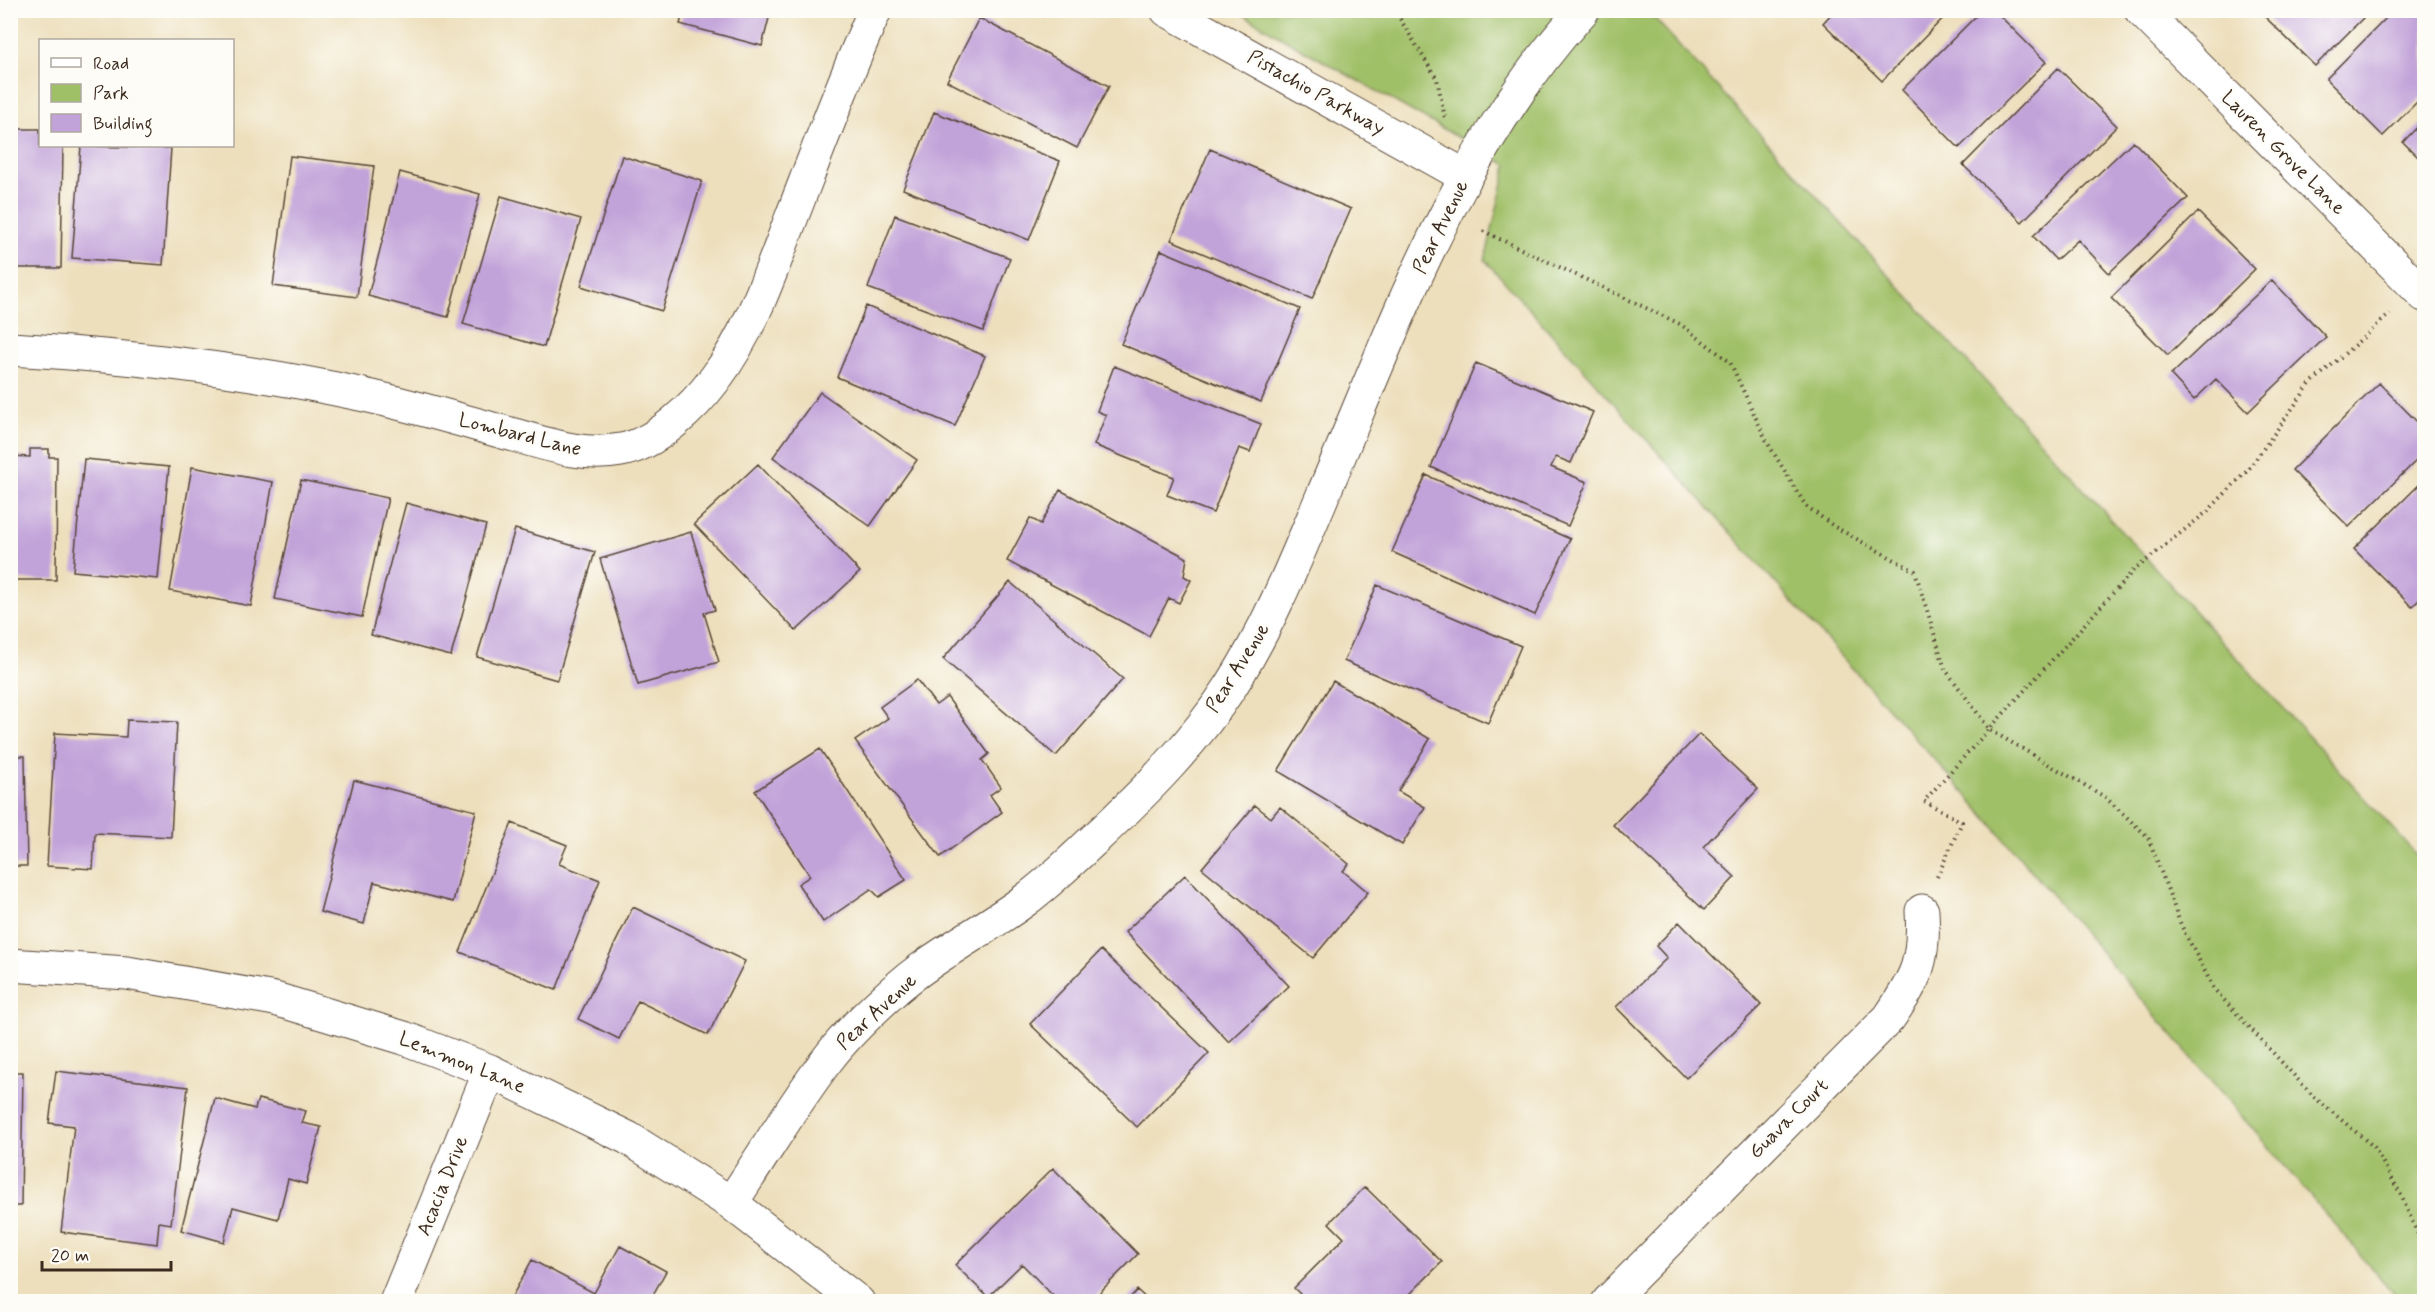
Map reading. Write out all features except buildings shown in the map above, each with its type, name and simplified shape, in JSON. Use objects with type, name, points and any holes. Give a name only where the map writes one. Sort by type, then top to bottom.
[{"type":"street","name":"Lombard Lane","points":[[10,349],[156,360],[305,383],[424,410],[578,452],[621,450],[643,444],[665,431],[713,381],[735,350],[754,314],[841,90],[875,10]]},
{"type":"street","name":"Pistachio Parkway","points":[[1167,10],[1465,176]]},
{"type":"street","name":"Pear Avenue","points":[[731,1203],[827,1059],[859,1023],[892,992],[1005,915],[1052,879],[1166,770],[1213,712],[1232,685],[1273,613],[1416,276],[1465,176],[1515,97],[1560,35],[1583,10]]},
{"type":"street","name":"Lauren Grove Lane","points":[[2141,10],[2422,292]]},
{"type":"street","name":"Guava Court","points":[[1608,1302],[1890,1018],[1918,968],[1923,943],[1922,911]]},
{"type":"street","name":"Lemmon Lane","points":[[10,965],[127,973],[275,999],[404,1038],[490,1071],[628,1138],[731,1203],[858,1302]]},
{"type":"street","name":"Acacia Drive","points":[[396,1302],[490,1071]]},
{"type":"path","points":[[1392,10],[1437,79],[1445,118]]},
{"type":"path","points":[[1478,228],[1680,324],[1730,362],[1767,442],[1806,506],[1835,527],[1915,571],[1945,669],[1990,730],[2104,797],[2148,837],[2181,925],[2214,988],[2314,1097],[2374,1147],[2400,1193],[2424,1248]]},
{"type":"path","points":[[1922,911],[1962,822],[1923,801],[2133,571],[2208,511],[2248,470],[2310,384],[2422,292]]},
{"type":"green space","points":[[1237,11],[1648,11],[2424,863],[2424,1301],[2400,1301],[1976,806],[1485,260],[1507,165]]}]
